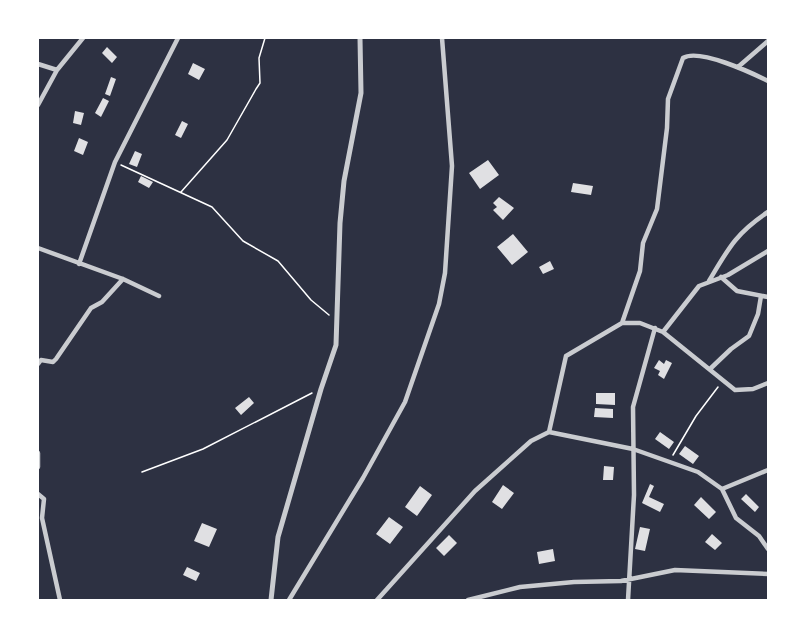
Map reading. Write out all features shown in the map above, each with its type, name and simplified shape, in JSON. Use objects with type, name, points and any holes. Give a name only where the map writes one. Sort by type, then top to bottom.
[{"type":"street","points":[[38,105],[57,70],[83,38]]},
{"type":"street","points":[[79,264],[115,162],[178,38]]},
{"type":"street","points":[[272,600],[278,537],[336,345],[342,202],[361,93],[360,38]]},
{"type":"street","points":[[289,600],[405,402],[439,304],[446,273],[452,166],[442,38]]},
{"type":"street","points":[[738,67],[768,41]]},
{"type":"street","points":[[622,323],[640,271],[643,243],[657,209],[667,128],[668,99],[683,58],[688,55],[700,56],[738,67],[768,81]]},
{"type":"street","points":[[38,64],[57,70]]},
{"type":"street","points":[[709,281],[729,252],[734,239],[768,212]]},
{"type":"street","points":[[38,248],[123,279],[159,296]]},
{"type":"street","points":[[663,332],[692,293],[709,281],[768,252]]},
{"type":"street","points":[[721,277],[737,291],[768,297]]},
{"type":"street","points":[[39,361],[53,362],[87,314],[102,302],[123,279]]},
{"type":"street","points":[[710,369],[749,336],[758,314],[761,296]]},
{"type":"street","points":[[549,432],[566,356],[622,323],[631,322],[663,332],[735,390],[743,391],[768,383]]},
{"type":"street","points":[[628,600],[633,503],[633,407],[655,328]]},
{"type":"street","points":[[376,600],[481,486],[531,441],[549,432],[633,449],[698,472],[722,489],[736,518],[759,536],[768,549]]},
{"type":"street","points":[[38,453],[38,468]]},
{"type":"street","points":[[722,489],[768,470]]},
{"type":"street","points":[[38,494],[44,499],[42,518],[60,600]]},
{"type":"street","points":[[468,600],[520,587],[628,580],[654,573],[691,569],[768,574]]},
{"type":"path","points":[[181,192],[227,140],[260,83],[259,58],[266,38]]},
{"type":"path","points":[[115,162],[212,207],[248,246],[278,261],[311,300],[338,322]]},
{"type":"path","points":[[669,461],[696,416],[724,381]]},
{"type":"path","points":[[142,472],[203,448],[321,389]]},
{"type":"building","points":[[107,47],[117,57],[112,63],[102,53]]},
{"type":"building","points":[[193,63],[205,69],[199,80],[188,74]]},
{"type":"building","points":[[111,77],[116,79],[110,96],[105,94]]},
{"type":"building","points":[[103,98],[109,101],[101,117],[95,113]]},
{"type":"building","points":[[75,111],[84,113],[81,125],[73,123]]},
{"type":"building","points":[[182,121],[188,124],[181,138],[175,135]]},
{"type":"building","points":[[79,138],[88,142],[83,155],[74,151]]},
{"type":"building","points":[[135,151],[142,154],[137,167],[129,164]]},
{"type":"building","points":[[488,160],[499,175],[480,189],[469,173]]},
{"type":"building","points":[[141,176],[153,182],[149,188],[138,182]]},
{"type":"building","points":[[573,183],[593,186],[591,195],[571,192]]},
{"type":"building","points":[[499,197],[514,208],[503,220],[493,210],[497,207],[493,203]]},
{"type":"building","points":[[513,234],[528,252],[512,265],[497,247]]},
{"type":"building","points":[[550,261],[554,269],[543,274],[539,267]]},
{"type":"building","points":[[659,360],[664,364],[666,360],[672,363],[664,379],[658,375],[660,371],[654,368]]},
{"type":"building","points":[[596,393],[615,393],[615,405],[596,404]]},
{"type":"building","points":[[249,397],[254,403],[241,415],[235,408]]},
{"type":"building","points":[[595,408],[613,409],[613,418],[594,417]]},
{"type":"building","points":[[660,432],[674,442],[669,449],[655,439]]},
{"type":"building","points":[[685,446],[699,456],[693,464],[679,454]]},
{"type":"building","points":[[604,466],[614,467],[613,480],[603,480]]},
{"type":"building","points":[[650,484],[654,486],[649,497],[664,504],[660,512],[642,503]]},
{"type":"building","points":[[503,485],[514,493],[502,509],[492,502]]},
{"type":"building","points":[[420,486],[432,495],[417,516],[405,507]]},
{"type":"building","points":[[746,494],[759,507],[755,512],[741,499]]},
{"type":"building","points":[[701,497],[716,512],[709,519],[694,505]]},
{"type":"building","points":[[389,517],[403,527],[390,544],[376,534]]},
{"type":"building","points":[[202,523],[217,529],[209,547],[194,541]]},
{"type":"building","points":[[640,527],[650,529],[645,551],[635,549]]},
{"type":"building","points":[[712,534],[722,543],[715,550],[705,542]]},
{"type":"building","points":[[449,535],[457,543],[444,556],[436,548]]},
{"type":"building","points":[[553,549],[555,561],[539,564],[537,552]]},
{"type":"building","points":[[187,567],[200,573],[196,581],[183,575]]}]
